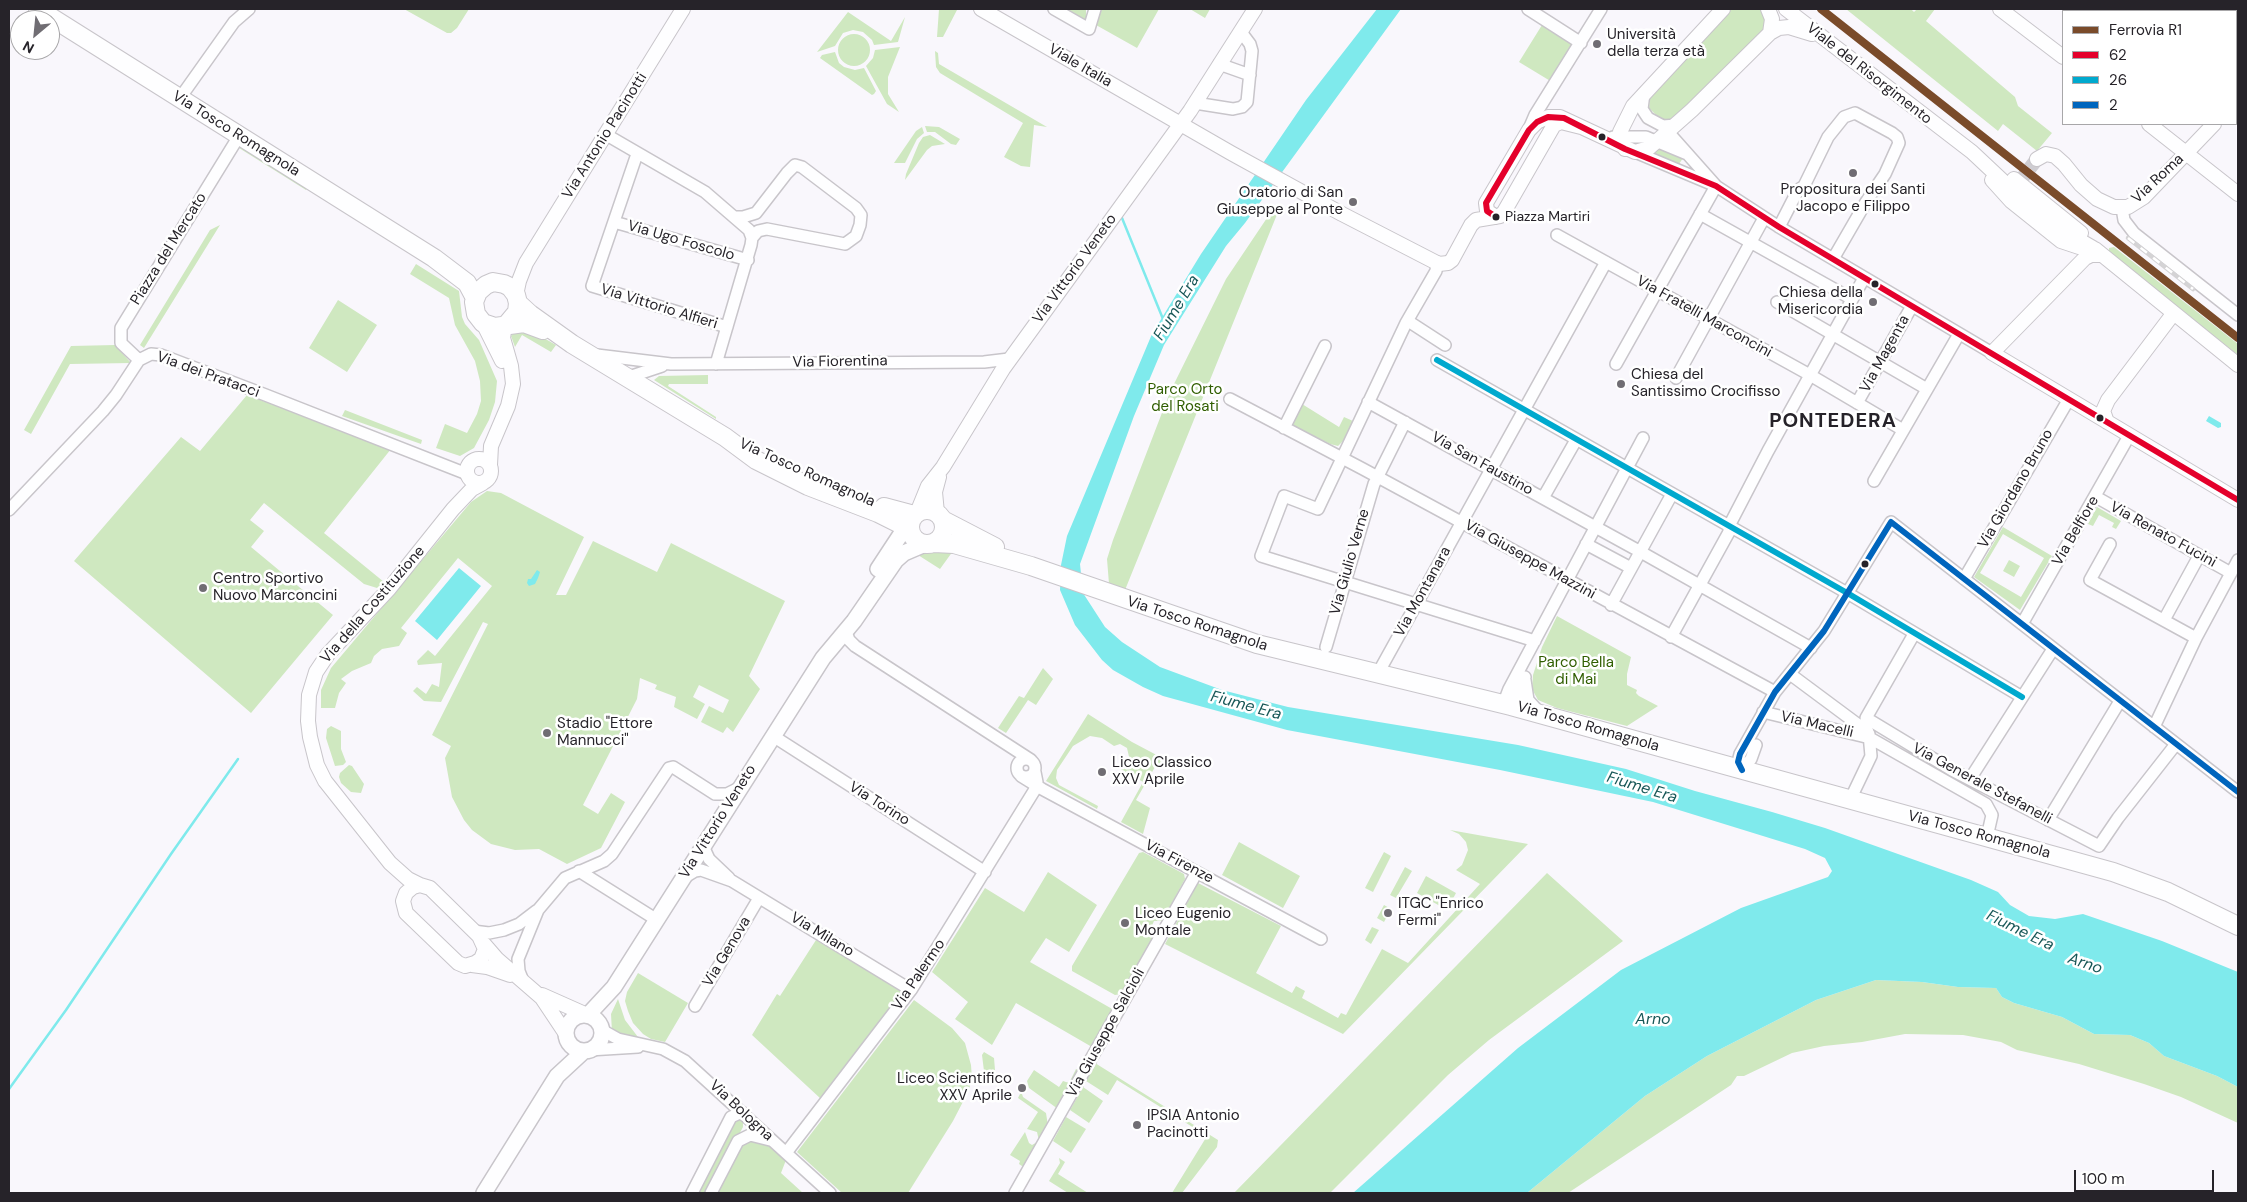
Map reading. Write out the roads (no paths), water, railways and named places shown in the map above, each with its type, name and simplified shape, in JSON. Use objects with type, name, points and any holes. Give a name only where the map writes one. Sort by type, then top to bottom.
[{"type":"main road","name":"Via Tosco Romagnola","points":[[38,9],[434,258],[467,283],[474,298]]},
{"type":"main road","name":"Via Tosco Romagnola","points":[[434,258],[481,278],[499,282]]},
{"type":"main road","points":[[499,282],[510,287],[518,299],[516,315],[506,325],[495,327],[483,323],[474,310],[474,298],[483,286],[499,282]]},
{"type":"main road","name":"Via Tosco Romagnola","points":[[518,299],[530,314],[579,348],[728,439],[743,444],[826,485],[892,510],[913,522]]},
{"type":"main road","name":"Via Tosco Romagnola","points":[[506,325],[519,323],[530,325],[579,348]]},
{"type":"main road","points":[[940,516],[944,528],[942,535],[929,543],[915,539],[913,522],[928,510],[940,516],[1012,555],[1031,566]]},
{"type":"main road","name":"Via Vittorio Veneto","points":[[588,1015],[614,987],[823,658],[833,638],[882,562],[913,522]]},
{"type":"main road","name":"Via Tosco Romagnola","points":[[929,543],[954,544],[1031,566],[1124,600],[1257,644],[1483,698],[2124,875],[2168,892],[2238,926]]},
{"type":"main road","name":"Via Vittorio Veneto","points":[[823,658],[846,632],[896,560],[904,553],[929,543]]},
{"type":"main road","name":"Via Vittorio Veneto","points":[[602,1028],[614,987]]},
{"type":"main road","points":[[484,1193],[557,1076],[599,1042],[602,1028],[596,1019],[588,1015],[580,1015],[571,1020],[557,1076]]},
{"type":"main road","points":[[567,1037],[576,1049],[587,1050]]},
{"type":"street","points":[[180,98],[234,22],[249,9]]},
{"type":"street","name":"Via Antonio Pacinotti","points":[[518,299],[519,281],[526,263],[683,9]]},
{"type":"street","name":"Viale Italia","points":[[981,9],[998,13],[1180,124]]},
{"type":"street","points":[[1054,9],[1089,30],[1095,9]]},
{"type":"street","name":"Via Vittorio Veneto","points":[[913,522],[928,486],[943,467],[1009,359],[1196,103],[1255,9]]},
{"type":"street","points":[[1528,9],[1581,43]]},
{"type":"street","points":[[1496,216],[1487,211],[1486,203],[1529,130],[1535,115],[1601,9]]},
{"type":"street","points":[[1597,135],[1610,128],[1633,106],[1723,9]]},
{"type":"street","points":[[1768,9],[1772,19],[1770,33]]},
{"type":"street","name":"Viale del Risorgimento","points":[[1786,9],[1972,152],[2007,185],[2021,191],[2067,233],[2097,251]]},
{"type":"street","points":[[2000,9],[2062,56]]},
{"type":"street","points":[[1626,146],[1649,148],[1668,133],[1770,33],[1779,28],[1792,28],[1826,41]]},
{"type":"street","points":[[1196,103],[1233,109],[1242,107],[1248,98],[1251,46],[1240,32]]},
{"type":"street","points":[[1219,64],[1250,74]]},
{"type":"street","points":[[1644,93],[1642,109],[1648,118],[1663,126],[1716,186]]},
{"type":"street","points":[[1626,146],[1621,128],[1633,106]]},
{"type":"street","points":[[1779,227],[1798,190],[1804,186],[1828,137],[1844,117],[1851,113],[1857,114],[1892,133],[1897,137],[1899,143],[1885,174],[1832,259]]},
{"type":"street","points":[[1529,130],[1540,120],[1554,116],[1564,118],[1597,135],[1716,186],[1764,218],[1832,259],[2238,500]]},
{"type":"street","points":[[1180,124],[1298,191],[1436,263],[1448,263],[1453,258],[1474,222],[1504,212],[1554,125],[1561,122],[1581,127]]},
{"type":"street","points":[[2150,125],[2238,194]]},
{"type":"street","name":"Via Roma","points":[[2040,162],[2051,162],[2072,176],[2097,199],[2122,208],[2133,205],[2142,199],[2213,125]]},
{"type":"street","points":[[1626,146],[1644,137],[1668,133]]},
{"type":"street","points":[[605,134],[705,192],[749,230],[752,238]]},
{"type":"street","name":"Piazza del Mercato","points":[[139,360],[122,345],[120,339],[121,328],[239,136]]},
{"type":"street","name":"Viale del Risorgimento","points":[[1952,138],[2008,198],[2061,241],[2097,251]]},
{"type":"street","name":"Viale del Risorgimento","points":[[1952,138],[1967,144],[1990,160],[2072,225],[2097,251]]},
{"type":"street","points":[[614,222],[637,154]]},
{"type":"street","points":[[716,364],[748,260],[752,238],[757,232],[764,230],[845,244],[856,236],[861,224],[860,215],[856,208],[797,165],[790,169],[756,213],[735,217]]},
{"type":"street","points":[[1616,364],[1716,186]]},
{"type":"street","points":[[2122,208],[2125,223],[2134,233],[2238,315]]},
{"type":"street","points":[[756,213],[756,224],[764,230]]},
{"type":"street","points":[[1700,214],[1852,299]]},
{"type":"street","points":[[1676,378],[1764,218]]},
{"type":"street","name":"Via Ugo Foscolo","points":[[614,222],[748,260]]},
{"type":"street","name":"Via Vittorio Alfieri","points":[[614,222],[592,286],[727,327]]},
{"type":"street","name":"Via Fratelli Marconcini","points":[[1557,235],[1810,375],[1903,430]]},
{"type":"street","points":[[2061,241],[2075,253],[2076,268]]},
{"type":"street","points":[[1992,353],[2086,257],[2097,251],[2172,314],[2238,365]]},
{"type":"street","name":"Via Montanara","points":[[1382,666],[1606,262]]},
{"type":"street","name":"Via Antonio Pacinotti","points":[[499,282],[508,280],[526,263]]},
{"type":"street","points":[[1436,263],[1436,270],[1408,321],[1368,402],[1318,509],[1284,496],[1261,556],[1535,641]]},
{"type":"street","points":[[1671,637],[1729,532],[1729,526],[1768,451],[1864,278]]},
{"type":"street","points":[[1777,302],[1928,389]]},
{"type":"street","name":"Via Magenta","points":[[1857,403],[1912,306]]},
{"type":"street","points":[[2107,422],[2103,411],[2108,400],[2172,314]]},
{"type":"street","points":[[1408,321],[1445,345]]},
{"type":"street","points":[[483,323],[499,353],[510,396]]},
{"type":"street","name":"Via della Costituzione","points":[[453,509],[466,488],[470,468],[494,436],[506,411],[513,377],[503,338],[506,325]]},
{"type":"street","points":[[1874,481],[1959,334]]},
{"type":"street","points":[[1284,428],[1325,346]]},
{"type":"street","name":"Via Fiorentina","points":[[579,348],[642,361],[671,364],[984,362],[1009,359]]},
{"type":"street","name":"Via dei Pratacci","points":[[9,510],[103,411],[139,360],[149,354],[161,356],[436,460],[470,468]]},
{"type":"street","points":[[1437,360],[1849,594],[2022,697]]},
{"type":"street","points":[[624,374],[626,366],[642,361]]},
{"type":"street","name":"Via Fiorentina","points":[[624,374],[671,364]]},
{"type":"street","points":[[656,367],[647,380],[649,386],[656,394]]},
{"type":"street","name":"Via Giuseppe Mazzini","points":[[1230,399],[1376,476],[1610,605],[1775,692]]},
{"type":"street","name":"Via Giordano Bruno","points":[[1964,579],[2069,400]]},
{"type":"street","name":"Via San Faustino","points":[[1368,402],[1640,551]]},
{"type":"street","name":"Via Giulio Verne","points":[[1326,647],[1376,476],[1405,422]]},
{"type":"street","name":"Via della Costituzione","points":[[490,465],[490,454],[494,436]]},
{"type":"street","name":"Via Belfiore","points":[[2022,624],[2130,436]]},
{"type":"street","points":[[1529,654],[1525,677],[1517,698],[1511,706],[1506,697],[1514,680],[1643,438]]},
{"type":"street","points":[[1543,498],[1576,440]]},
{"type":"street","points":[[484,459],[490,465],[490,476],[483,483],[473,482],[470,468],[484,459]]},
{"type":"street","name":"Via Vittorio Veneto","points":[[940,516],[935,492],[943,467]]},
{"type":"street","name":"Via della Costituzione","points":[[483,483],[471,490],[453,509],[389,589],[328,654],[316,672],[309,695],[309,729],[321,773],[330,789],[390,863],[408,880],[430,888],[473,931],[493,956],[520,979]]},
{"type":"street","points":[[1610,605],[1672,494]]},
{"type":"street","name":"Via Renato Fucini","points":[[2096,497],[2231,573]]},
{"type":"street","points":[[1762,714],[1756,745],[1751,759],[1742,770],[1739,764],[1739,756],[1751,732],[1775,692],[1811,648],[1849,594],[1891,522],[2238,792]]},
{"type":"street","points":[[1586,544],[1630,568]]},
{"type":"street","points":[[2110,544],[2090,580],[2196,638]]},
{"type":"street","points":[[1640,551],[1811,648]]},
{"type":"street","points":[[2164,620],[2199,556]]},
{"type":"street","points":[[2154,727],[2196,638],[2238,560]]},
{"type":"street","points":[[846,632],[849,640],[855,646],[1031,760],[1035,764],[1036,786]]},
{"type":"street","points":[[1850,800],[1871,756],[1866,718],[1914,634]]},
{"type":"street","points":[[1970,779],[2053,649]]},
{"type":"street","points":[[1790,674],[1869,735],[1986,804],[1992,815],[1987,837]]},
{"type":"street","points":[[1525,677],[1528,700],[1541,714]]},
{"type":"street","points":[[1483,698],[1499,695],[1514,680]]},
{"type":"street","points":[[2048,820],[2120,701]]},
{"type":"street","name":"Via Macelli","points":[[1762,714],[1869,735]]},
{"type":"street","name":"Via Generale Stefanelli","points":[[1866,718],[1970,779],[2099,846],[2118,818],[2176,744]]},
{"type":"street","points":[[1723,764],[1751,732]]},
{"type":"street","name":"Via Torino","points":[[773,736],[985,872]]},
{"type":"street","points":[[1756,745],[1757,760],[1764,776]]},
{"type":"street","points":[[1031,760],[1026,759],[1018,763],[1018,772],[1021,776],[1030,776],[1035,772]]},
{"type":"street","points":[[473,931],[490,933],[519,924],[538,910],[560,882],[610,856],[668,769],[673,767],[718,794],[727,794],[740,788]]},
{"type":"street","name":"Via Firenze","points":[[1021,776],[1036,786],[1321,939]]},
{"type":"street","name":"Via Palermo","points":[[786,1153],[912,990],[1036,786]]},
{"type":"street","name":"Via Milano","points":[[703,846],[709,858],[732,881]]},
{"type":"street","name":"Via della Costituzione","points":[[390,863],[402,886],[404,909],[408,916],[454,960],[462,965],[487,967],[520,979]]},
{"type":"street","name":"Via Milano","points":[[682,879],[692,872],[701,870],[732,881],[912,990]]},
{"type":"street","points":[[579,871],[657,920]]},
{"type":"street","name":"Via Giuseppe Salcioli","points":[[1015,1193],[1197,872]]},
{"type":"street","points":[[403,901],[409,890],[420,885]]},
{"type":"street","name":"Via Genova","points":[[695,1006],[759,898]]},
{"type":"street","points":[[538,910],[520,954],[518,967],[520,979],[554,1001],[588,1015]]},
{"type":"street","points":[[472,965],[482,956],[484,944]]},
{"type":"street","points":[[535,990],[551,1010],[567,1037]]},
{"type":"street","name":"Via Bologna","points":[[602,1028],[615,1038],[643,1046],[663,1049],[679,1057],[830,1193]]},
{"type":"street","name":"Via Bologna","points":[[587,1050],[643,1046]]},
{"type":"street","points":[[722,1094],[727,1108],[726,1126]]},
{"type":"street","points":[[692,1193],[726,1126],[733,1116],[744,1114],[745,1130],[711,1193]]},
{"type":"street","points":[[735,1146],[742,1138],[750,1135],[773,1141]]},
{"type":"water","name":"Arno","points":[[1377,9],[1401,9],[1245,223],[1226,246],[1164,345],[1134,416],[1080,564],[1083,593],[1105,627],[1122,642],[1160,667],[1222,690],[1288,707],[1518,745],[1626,769],[1825,828],[1971,880],[1998,892],[2010,905],[2029,916],[2055,919],[2083,914],[2162,941],[2238,972],[2238,1087],[2217,1076],[2164,1056],[2149,1043],[2130,1035],[2094,1034],[2062,1017],[2014,1003],[2002,997],[1996,988],[1958,987],[1922,982],[1876,980],[1816,1000],[1707,1056],[1645,1096],[1527,1193],[1353,1193],[1518,1048],[1621,970],[1741,908],[1828,877],[1832,871],[1825,858],[1805,849],[1653,802],[1500,770],[1287,730],[1163,696],[1113,670],[1102,660],[1075,625],[1060,590],[1061,565],[1067,536],[1152,334],[1201,254],[1306,100]]},
{"type":"water","points":[[2209,416],[2221,423],[2221,427],[2218,428],[2206,421]]},
{"type":"water","points":[[459,568],[481,586],[437,640],[415,621]]},
{"type":"water","points":[[537,570],[540,572],[535,584],[529,586],[527,583],[528,579],[531,579]]},
{"type":"waterway","name":"Fiume Era","points":[[1122,218],[1163,319]]},
{"type":"waterway","points":[[9,1089],[66,1010],[171,854],[238,759]]},
{"type":"tunnel","points":[[2017,185],[2037,159]]},
{"type":"railway","points":[[1821,9],[2238,338]]},
{"type":"railway","points":[[2128,238],[2193,289]]},
{"type":"rail line","name":"R1","points":[[1821,9],[2238,338]]},
{"type":"place","name":"Università della terza età","points":[[1597,44]]},
{"type":"place","name":"Propositura dei Santi Jacopo e Filippo","points":[[1853,173]]},
{"type":"place","name":"Oratorio di San Giuseppe al Ponte","points":[[1353,202]]},
{"type":"place","name":"Piazza Martiri","points":[[1496,217]]},
{"type":"place","name":"Chiesa della Misericordia","points":[[1873,302]]},
{"type":"place","name":"Chiesa del Santissimo Crocifisso","points":[[1621,384]]},
{"type":"place","name":"Centro Sportivo Nuovo Marconcini","points":[[203,588]]},
{"type":"place","name":"Stadio \"Ettore Mannucci\"","points":[[547,733]]},
{"type":"place","name":"Liceo Classico XXV Aprile","points":[[1102,772]]},
{"type":"place","name":"ITGC \"Enrico Fermi\"","points":[[1388,913]]},
{"type":"place","name":"Liceo Eugenio Montale","points":[[1125,923]]},
{"type":"place","name":"Liceo Scientifico XXV Aprile","points":[[1022,1088]]},
{"type":"place","name":"IPSIA Antonio Pacinotti","points":[[1137,1125]]},
{"type":"district","name":"PONTEDERA","points":[[1833,422]]},
{"type":"park label","name":"Parco Orto del Rosati","points":[[1185,398]]},
{"type":"park label","name":"Parco Bella di Mai","points":[[1576,672]]}]
